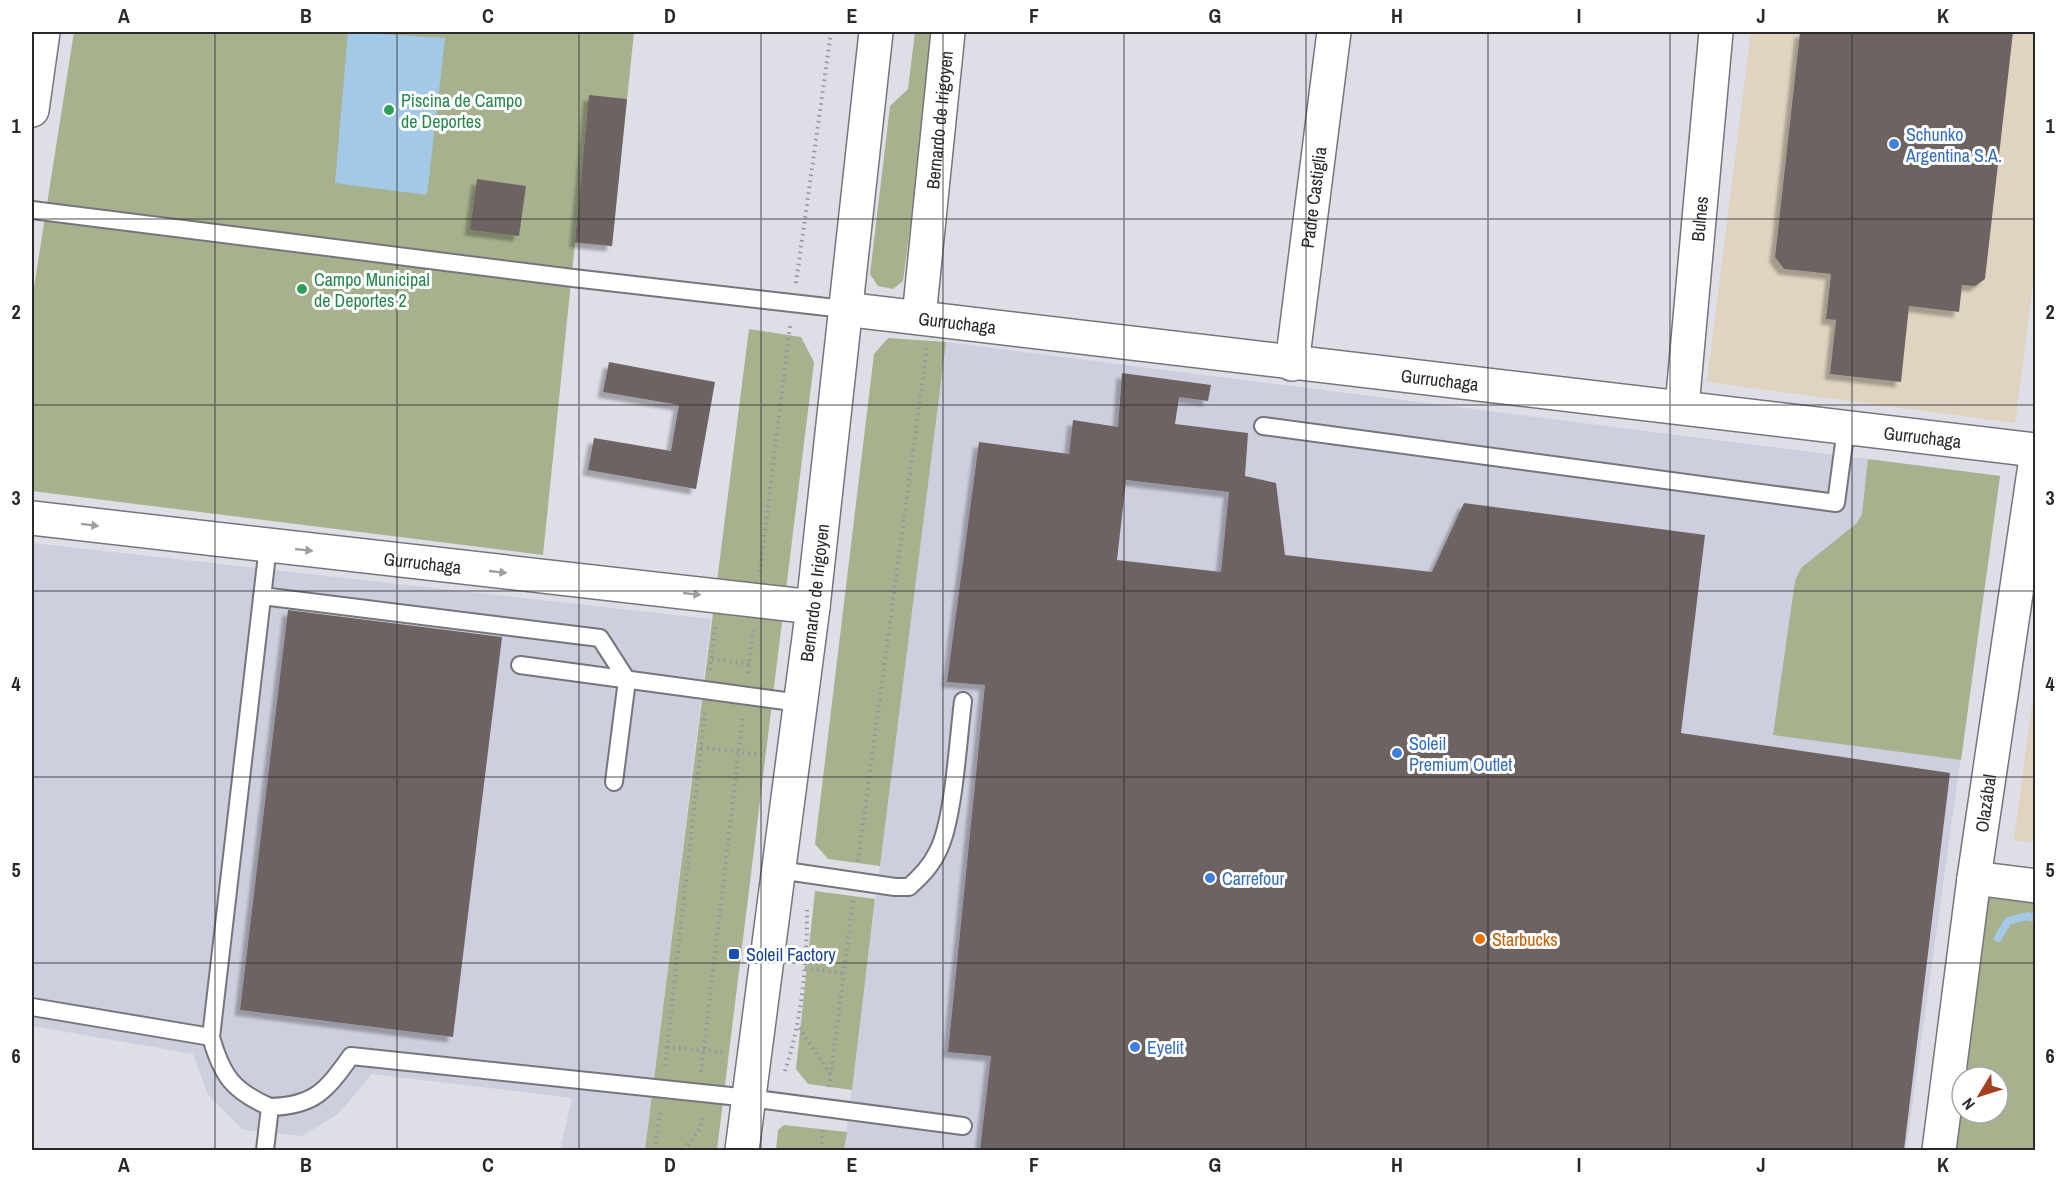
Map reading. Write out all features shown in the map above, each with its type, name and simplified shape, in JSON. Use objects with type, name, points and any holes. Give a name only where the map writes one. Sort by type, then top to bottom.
[{"type":"street","points":[[32,110],[42,32]]},
{"type":"street","name":"Bernardo de Irigoyen","points":[[742,1150],[813,607],[876,32]]},
{"type":"street","name":"Bernardo de Irigoyen","points":[[925,319],[948,32]]},
{"type":"street","name":"Padre Castiglia","points":[[1292,364],[1334,32]]},
{"type":"street","name":"Bulnes","points":[[1682,406],[1716,32]]},
{"type":"street","name":"Gurruchaga","points":[[844,309],[1292,364],[1682,406],[2036,450]]},
{"type":"street","name":"Olazábal","points":[[1939,1150],[1974,878],[2036,458]]},
{"type":"street","name":"Gurruchaga","points":[[32,518],[813,607]]},
{"type":"street","points":[[1974,878],[2036,886]]},
{"type":"lane","points":[[32,210],[573,278],[844,309]]},
{"type":"lane","points":[[1263,426],[1836,503],[1846,428]]},
{"type":"lane","points":[[268,546],[211,1037],[227,1079],[246,1096],[270,1107],[294,1107],[318,1095],[335,1078],[351,1056],[749,1098],[963,1126]]},
{"type":"lane","points":[[262,596],[600,638],[627,680],[614,782]]},
{"type":"lane","points":[[520,665],[800,703]]},
{"type":"lane","points":[[778,870],[909,887],[925,872],[939,850],[948,817],[963,701]]},
{"type":"lane","points":[[32,1007],[211,1037]]},
{"type":"lane","points":[[265,1150],[270,1107]]},
{"type":"path","points":[[684,1150],[700,1128],[704,1115],[699,1093],[738,752],[793,302],[831,32]]},
{"type":"path","points":[[821,1150],[925,319]]},
{"type":"path","points":[[655,1150],[719,597]]},
{"type":"path","points":[[712,659],[749,664]]},
{"type":"path","points":[[701,747],[793,759]]},
{"type":"path","points":[[805,968],[843,973]]},
{"type":"path","points":[[798,1028],[831,1074]]},
{"type":"shaded area","points":[[1751,32],[2035,32],[2036,261],[2015,423],[1707,382]]},
{"type":"shaded area","name":"Soleil Premium Outlet","points":[[946,342],[2000,476],[1906,1150],[844,1150]]},
{"type":"shaded area","points":[[32,543],[711,619],[645,1150],[560,1150],[572,1098],[372,1074],[338,1114],[302,1136],[243,1130],[208,1095],[193,1054],[32,1026]],"holes":[[[288,611],[501,637],[453,1037],[240,1010]]]},
{"type":"shaded area","points":[[2035,682],[2035,843],[2014,840]]},
{"type":"green space","name":"Campo Municipal de Deportes 2","points":[[74,32],[634,32],[612,246],[575,243],[543,555],[32,491],[32,300]]},
{"type":"green space","points":[[915,32],[936,32],[903,281],[893,289],[878,286],[870,274],[890,106],[908,89]]},
{"type":"green space","points":[[749,329],[801,337],[814,362],[717,1150],[645,1150]]},
{"type":"green space","points":[[888,338],[946,342],[880,866],[828,859],[815,844],[874,354]]},
{"type":"green space","points":[[1868,459],[2000,476],[1961,760],[1773,735],[1795,581],[1801,568],[1857,523],[1862,514]]},
{"type":"green space","points":[[1974,878],[2035,886],[2035,1150],[1939,1150]]},
{"type":"green space","points":[[815,891],[875,899],[852,1090],[808,1084],[796,1069]]},
{"type":"green space","points":[[784,1125],[847,1132],[844,1150],[776,1150],[778,1130]]},
{"type":"water","name":"Piscina de Campo de Deportes","points":[[348,32],[445,38],[427,195],[335,183]]},
{"type":"building","name":"Schunko Argentina S.A.","points":[[1800,32],[2013,32],[1985,279],[1975,286],[1962,285],[1959,312],[1909,306],[1901,382],[1830,374],[1836,320],[1826,319],[1831,274],[1784,269],[1775,257]]},
{"type":"building","points":[[589,95],[627,99],[612,246],[575,242]]},
{"type":"building","points":[[477,179],[526,186],[519,236],[470,230]]},
{"type":"building","points":[[609,362],[715,382],[696,489],[588,470],[594,438],[671,451],[679,405],[603,392]]},
{"type":"building","name":"Soleil Premium Outlet","points":[[1122,373],[1211,385],[1208,401],[1179,397],[1175,424],[1248,433],[1245,476],[1276,483],[1285,555],[1432,572],[1464,503],[1705,535],[1681,733],[1950,773],[1904,1150],[980,1150],[991,1056],[948,1052],[985,685],[947,682],[979,442],[1069,454],[1073,420],[1118,427]],"holes":[[[1126,480],[1229,492],[1221,572],[1117,560]]]},
{"type":"building","points":[[288,610],[502,637],[453,1037],[240,1010]]},
{"type":"waterway","points":[[1998,938],[2008,921],[2027,916],[2036,918]]},
{"type":"place","name":"Piscina de Campo de Deportes","points":[[389,110]]},
{"type":"place","name":"Schunko Argentina S.A.","points":[[1894,144]]},
{"type":"place","name":"Campo Municipal de Deportes 2","points":[[302,289]]},
{"type":"place","name":"Soleil Premium Outlet","points":[[1397,753]]},
{"type":"place","name":"Carrefour","points":[[1210,878]]},
{"type":"place","name":"Starbucks","points":[[1480,939]]},
{"type":"place","name":"Soleil Factory","points":[[734,954]]},
{"type":"place","name":"Eyelit","points":[[1135,1047]]}]
